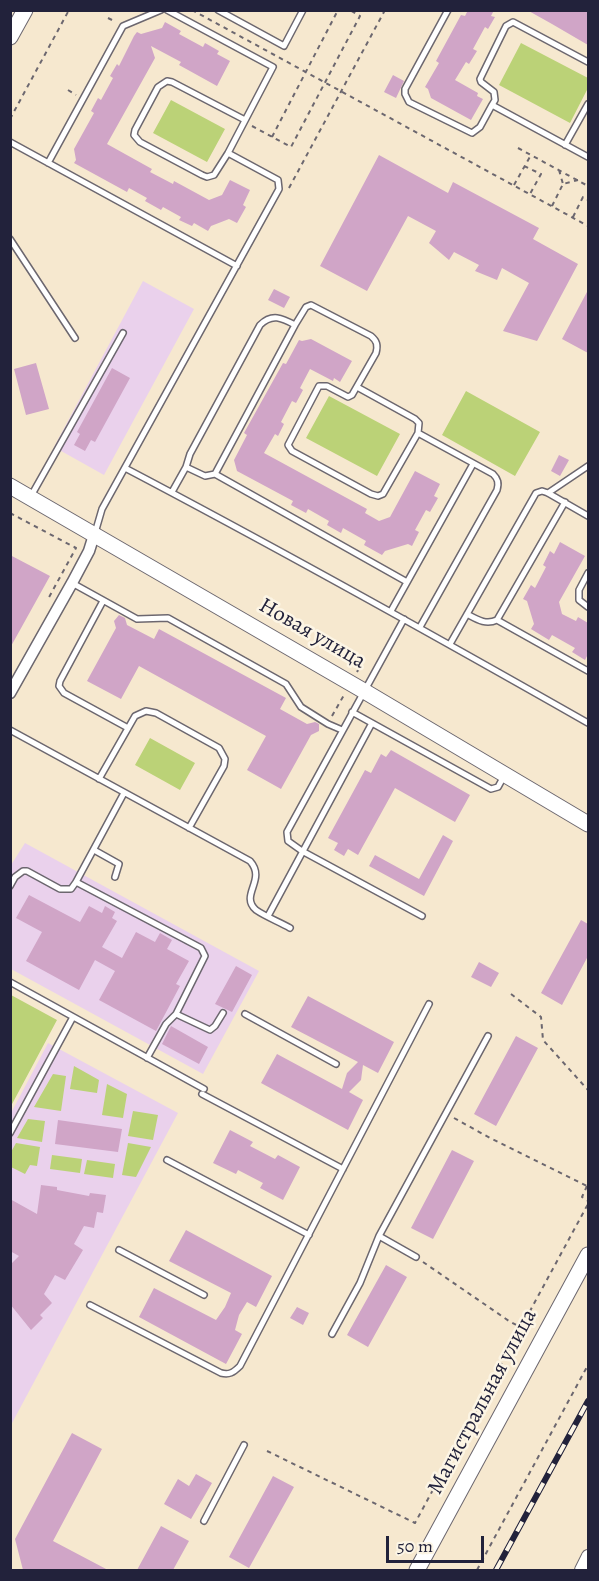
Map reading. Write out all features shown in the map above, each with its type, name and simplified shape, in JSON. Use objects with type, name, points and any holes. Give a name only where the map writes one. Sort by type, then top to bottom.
[{"type":"main road","points":[[10,37],[25,10]]},
{"type":"main road","name":"Новая улица","points":[[10,486],[588,824]]},
{"type":"main road","name":"Магистральная улица","points":[[417,1570],[588,1255]]},
{"type":"street","points":[[10,693],[72,583],[89,551],[94,535]]},
{"type":"street","points":[[581,1570],[588,1556]]},
{"type":"lane","points":[[48,163],[123,26],[161,10]]},
{"type":"lane","points":[[167,10],[273,67],[219,170],[214,175],[207,177],[140,142],[134,135],[158,87],[167,81],[244,121]]},
{"type":"lane","points":[[218,10],[284,46],[303,10]]},
{"type":"lane","points":[[448,10],[405,89],[406,98],[409,102],[471,133],[480,127],[495,100],[494,92],[480,79],[509,23],[518,23],[588,62]]},
{"type":"lane","points":[[566,145],[588,104]]},
{"type":"lane","points":[[492,105],[588,157]]},
{"type":"lane","points":[[10,142],[237,266]]},
{"type":"lane","points":[[94,535],[102,509],[279,189],[278,180],[271,175],[228,153]]},
{"type":"lane","points":[[10,239],[75,338]]},
{"type":"lane","points":[[186,467],[205,476],[210,477],[215,474],[295,325],[306,307],[311,305],[371,336],[376,340],[376,353],[357,387],[354,393],[348,397],[327,386],[319,386],[289,441],[290,449],[371,494],[378,496],[383,494],[418,433],[419,423],[357,387]]},
{"type":"lane","points":[[172,492],[260,325],[266,319],[273,317],[280,317],[295,325]]},
{"type":"lane","points":[[30,498],[123,333]]},
{"type":"lane","points":[[418,433],[497,478],[497,490],[420,627]]},
{"type":"lane","points":[[391,611],[474,464]]},
{"type":"lane","points":[[548,493],[588,466]]},
{"type":"lane","points":[[125,468],[391,611],[588,723]]},
{"type":"lane","points":[[215,474],[407,582]]},
{"type":"lane","points":[[450,644],[536,493],[542,491],[548,493],[588,516]]},
{"type":"lane","points":[[497,620],[565,502]]},
{"type":"lane","points":[[588,573],[578,595],[579,600],[588,607]]},
{"type":"lane","points":[[72,583],[137,619],[168,618],[285,684],[301,707],[342,730]]},
{"type":"lane","points":[[103,601],[59,686],[64,693],[128,728]]},
{"type":"lane","points":[[467,614],[485,622],[497,620],[588,671]]},
{"type":"lane","points":[[404,619],[287,832],[288,841],[302,851],[422,916]]},
{"type":"lane","points":[[99,779],[135,716],[140,712],[151,711],[223,752],[224,766],[189,828]]},
{"type":"lane","points":[[352,712],[491,789],[498,787],[505,775]]},
{"type":"lane","points":[[268,916],[372,723]]},
{"type":"lane","points":[[10,730],[250,861],[257,875],[250,898],[256,910],[290,928]]},
{"type":"lane","points":[[10,886],[15,877],[27,871],[63,890],[71,889],[124,793]]},
{"type":"lane","points":[[94,850],[119,864],[115,877]]},
{"type":"lane","points":[[76,882],[201,948],[205,956],[176,1014],[166,1024],[147,1058]]},
{"type":"lane","points":[[10,982],[343,1169]]},
{"type":"lane","points":[[90,1305],[221,1373],[228,1374],[240,1366],[429,1004]]},
{"type":"lane","points":[[176,1014],[210,1030],[223,1013]]},
{"type":"lane","points":[[245,1014],[336,1064]]},
{"type":"lane","points":[[10,1133],[73,1017]]},
{"type":"lane","points":[[332,1334],[360,1283],[379,1236],[488,1036]]},
{"type":"lane","points":[[167,1160],[309,1235]]},
{"type":"lane","points":[[379,1236],[416,1257]]},
{"type":"lane","points":[[119,1251],[204,1295]]},
{"type":"lane","points":[[204,1521],[244,1445]]},
{"type":"path","points":[[10,119],[69,10]]},
{"type":"path","points":[[192,10],[588,225]]},
{"type":"path","points":[[272,137],[338,10]]},
{"type":"path","points":[[244,121],[291,147],[360,16],[350,10]]},
{"type":"path","points":[[278,57],[284,46]]},
{"type":"path","points":[[518,148],[588,186]]},
{"type":"path","points":[[514,185],[531,155]]},
{"type":"path","points":[[525,166],[541,174],[530,194]]},
{"type":"path","points":[[552,206],[563,184],[559,170]]},
{"type":"path","points":[[563,184],[578,180]]},
{"type":"path","points":[[573,217],[584,197],[588,200]]},
{"type":"path","points":[[10,513],[76,548],[43,608]]},
{"type":"path","points":[[511,994],[541,1017],[543,1040],[588,1090]]},
{"type":"path","points":[[267,1451],[415,1523],[588,1203],[582,1197],[588,1185],[446,1114]]},
{"type":"path","points":[[416,1257],[521,1328]]},
{"type":"path","points":[[477,1570],[588,1365]]},
{"type":"shaded area","points":[[143,281],[194,309],[104,475],[54,447]]},
{"type":"shaded area","points":[[25,843],[259,971],[203,1074],[11,969],[11,865]]},
{"type":"shaded area","points":[[48,1043],[178,1113],[11,1425],[11,1113]]},
{"type":"green space","points":[[521,43],[588,78],[588,88],[570,123],[499,85]]},
{"type":"green space","points":[[171,100],[225,129],[207,162],[153,133]]},
{"type":"green space","points":[[466,391],[540,432],[515,476],[442,435]]},
{"type":"green space","points":[[329,396],[400,434],[377,476],[306,438]]},
{"type":"green space","points":[[150,738],[195,763],[180,790],[135,765]]},
{"type":"green space","points":[[11,995],[57,1020],[11,1106]]},
{"type":"green space","points":[[74,1066],[99,1080],[97,1093],[70,1089]]},
{"type":"green space","points":[[53,1074],[66,1076],[61,1111],[34,1107]]},
{"type":"green space","points":[[107,1084],[127,1094],[123,1118],[102,1115]]},
{"type":"green space","points":[[133,1111],[158,1115],[153,1140],[128,1136]]},
{"type":"green space","points":[[28,1119],[45,1121],[42,1142],[17,1138]]},
{"type":"green space","points":[[16,1143],[40,1147],[37,1166],[30,1165],[25,1174],[11,1167],[11,1152]]},
{"type":"green space","points":[[128,1143],[151,1147],[136,1177],[122,1175]]},
{"type":"green space","points":[[52,1155],[82,1159],[80,1173],[50,1169]]},
{"type":"green space","points":[[87,1160],[115,1164],[113,1178],[84,1174]]},
{"type":"building","points":[[468,10],[494,10],[491,16],[495,17],[488,29],[485,27],[473,49],[477,51],[469,64],[466,62],[455,80],[478,93],[477,96],[483,99],[471,120],[431,98],[425,87],[461,15],[465,16]]},
{"type":"building","points":[[527,10],[588,10],[588,45],[552,24]]},
{"type":"building","points":[[165,22],[181,31],[179,34],[203,47],[205,43],[219,51],[217,54],[230,61],[217,86],[179,65],[181,62],[151,46],[155,58],[107,144],[152,169],[150,172],[173,184],[174,181],[209,200],[222,195],[230,180],[250,190],[243,205],[246,207],[237,223],[229,219],[211,226],[208,231],[194,223],[192,226],[179,220],[181,217],[163,207],[161,210],[145,201],[147,198],[129,188],[127,192],[74,163],[76,160],[74,149],[94,113],[91,111],[98,98],[101,100],[113,78],[110,76],[117,64],[119,66],[134,36],[137,32],[141,34],[162,28]]},
{"type":"building","points":[[393,75],[404,81],[396,98],[384,92]]},
{"type":"building","points":[[379,155],[448,193],[453,182],[539,228],[533,239],[578,264],[537,341],[503,331],[529,283],[502,268],[497,280],[475,271],[479,265],[454,252],[449,260],[429,243],[436,231],[408,216],[367,291],[320,266]]},
{"type":"building","points":[[274,289],[290,297],[284,308],[268,300]]},
{"type":"building","points":[[588,290],[588,353],[562,339]]},
{"type":"building","points":[[311,339],[352,361],[340,382],[334,378],[333,381],[310,369],[300,388],[303,390],[296,403],[292,401],[281,422],[284,424],[278,436],[275,434],[264,453],[367,509],[365,513],[379,521],[390,517],[415,471],[440,484],[434,496],[438,498],[430,512],[426,510],[415,530],[419,532],[412,546],[408,544],[385,551],[382,555],[364,545],[366,541],[343,528],[341,533],[327,525],[329,521],[308,509],[306,513],[291,505],[293,501],[237,471],[234,460],[247,435],[244,433],[283,363],[286,364],[299,340]]},
{"type":"building","points":[[36,363],[49,409],[26,415],[14,369]]},
{"type":"building","points":[[112,368],[130,378],[95,442],[91,440],[85,451],[74,445],[80,434],[77,432]]},
{"type":"building","points":[[559,455],[569,460],[560,476],[551,471]]},
{"type":"building","points":[[560,542],[585,556],[559,602],[562,614],[576,621],[578,617],[588,623],[588,654],[585,660],[572,652],[575,648],[552,635],[549,640],[531,629],[534,624],[527,601],[523,599],[531,585],[535,588],[546,567],[543,565],[550,551],[554,554]]},
{"type":"building","points":[[10,555],[50,576],[10,648]]},
{"type":"building","points":[[119,615],[125,618],[127,625],[154,639],[159,629],[286,698],[280,709],[307,724],[315,722],[319,724],[319,731],[311,735],[281,789],[247,770],[266,736],[139,666],[121,699],[87,681],[116,628],[114,621]]},
{"type":"building","points":[[391,750],[470,795],[455,822],[395,788],[358,855],[348,849],[344,856],[334,850],[338,843],[328,838],[365,770],[371,773],[381,754],[386,757]]},
{"type":"building","points":[[443,835],[453,841],[424,896],[369,866],[375,855],[419,879]]},
{"type":"building","points":[[29,895],[80,922],[89,906],[102,913],[105,906],[115,912],[112,918],[117,921],[102,947],[122,958],[136,932],[155,942],[160,933],[172,940],[167,949],[189,961],[176,984],[180,986],[156,1031],[99,1000],[115,971],[95,960],[79,990],[26,961],[42,932],[16,918]]},
{"type":"building","points":[[581,920],[588,924],[588,956],[562,1005],[541,993]]},
{"type":"building","points":[[479,962],[499,973],[491,987],[471,977]]},
{"type":"building","points":[[236,966],[252,975],[232,1012],[215,1004]]},
{"type":"building","points":[[308,996],[394,1042],[378,1073],[363,1065],[361,1080],[349,1092],[363,1100],[348,1130],[261,1083],[277,1054],[342,1089],[347,1073],[358,1062],[291,1027]]},
{"type":"building","points":[[171,1026],[208,1047],[199,1064],[162,1044]]},
{"type":"building","points":[[516,1036],[538,1048],[496,1126],[474,1114]]},
{"type":"building","points":[[58,1120],[122,1129],[118,1152],[55,1144]]},
{"type":"building","points":[[230,1130],[253,1142],[250,1146],[275,1159],[278,1155],[300,1167],[283,1200],[260,1188],[263,1183],[238,1170],[236,1174],[213,1163]]},
{"type":"building","points":[[452,1150],[474,1161],[433,1239],[411,1228]]},
{"type":"building","points":[[41,1185],[89,1196],[90,1193],[106,1195],[103,1213],[97,1212],[94,1228],[84,1226],[74,1244],[83,1250],[65,1280],[55,1275],[44,1294],[52,1303],[40,1315],[43,1318],[31,1330],[10,1304],[10,1265],[19,1256],[10,1251],[10,1199],[37,1214]]},
{"type":"building","points":[[186,1230],[272,1276],[256,1307],[247,1302],[239,1315],[235,1330],[242,1334],[226,1364],[139,1317],[154,1288],[216,1320],[225,1307],[231,1293],[169,1261]]},
{"type":"building","points":[[386,1265],[407,1277],[368,1347],[347,1335]]},
{"type":"building","points":[[297,1307],[309,1313],[303,1325],[290,1318]]},
{"type":"building","points":[[72,1433],[102,1449],[53,1541],[108,1570],[23,1570],[15,1539]]},
{"type":"building","points":[[196,1474],[212,1483],[191,1519],[164,1504],[178,1479],[189,1486]]},
{"type":"building","points":[[273,1476],[294,1487],[249,1568],[229,1557]]},
{"type":"building","points":[[161,1526],[189,1541],[173,1570],[137,1570]]},
{"type":"railway","points":[[496,1570],[588,1401]]}]
